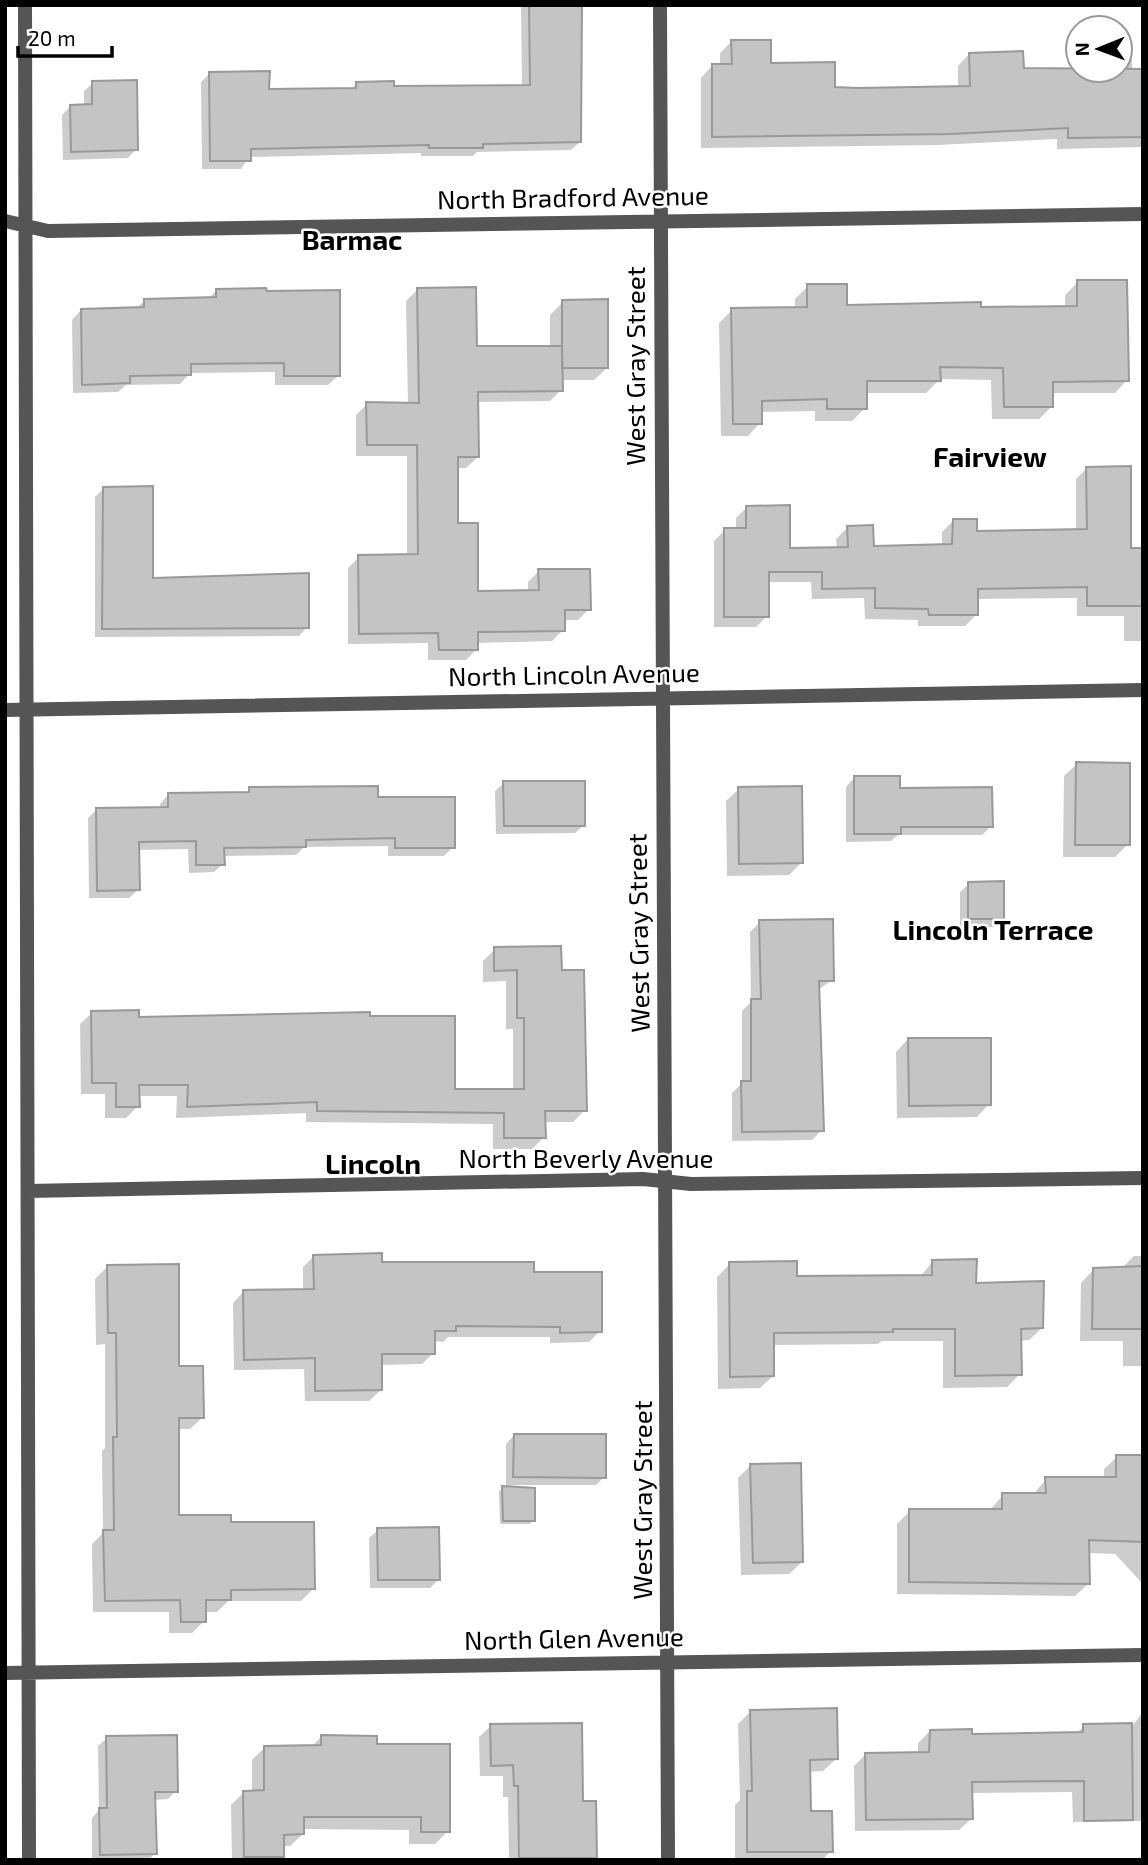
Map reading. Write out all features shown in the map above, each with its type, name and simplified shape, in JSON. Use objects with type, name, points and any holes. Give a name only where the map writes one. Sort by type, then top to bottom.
[{"type":"street","points":[[25,5],[28,226],[29,1860]]},
{"type":"street","name":"West Gray Street","points":[[660,5],[668,1860]]},
{"type":"street","name":"North Bradford Avenue","points":[[5,221],[48,231],[1143,214]]},
{"type":"street","name":"North Lincoln Avenue","points":[[5,710],[1143,690]]},
{"type":"street","name":"North Beverly Avenue","points":[[28,1191],[643,1179],[691,1184],[1143,1178]]},
{"type":"street","name":"North Glen Avenue","points":[[5,1673],[1143,1655]]},
{"type":"building","points":[[529,5],[582,5],[581,142],[483,144],[483,148],[429,148],[429,145],[251,149],[251,161],[210,161],[209,72],[270,71],[269,89],[356,88],[356,82],[394,81],[394,86],[530,85]]},
{"type":"building","points":[[731,40],[771,40],[771,63],[835,62],[835,87],[970,86],[969,53],[1023,51],[1024,68],[1064,68],[1064,84],[1134,84],[1134,69],[1143,69],[1143,137],[1068,138],[1068,128],[951,134],[712,137],[712,64],[732,64]]},
{"type":"building","points":[[137,80],[138,150],[71,152],[70,105],[92,104],[92,81]]},
{"type":"building","points":[[1077,280],[1127,280],[1129,381],[1053,382],[1053,407],[1004,407],[1003,368],[940,367],[941,381],[867,381],[867,409],[827,409],[827,399],[762,401],[762,424],[733,424],[731,308],[807,307],[807,284],[847,284],[847,305],[981,302],[981,307],[1077,306]]},
{"type":"building","points":[[476,287],[477,346],[562,346],[563,391],[478,392],[479,457],[458,457],[458,523],[478,523],[478,591],[539,590],[538,569],[590,569],[591,610],[565,610],[565,631],[478,632],[478,650],[439,650],[438,633],[359,634],[358,555],[418,554],[417,445],[367,445],[366,402],[419,403],[417,288]]},
{"type":"building","points":[[266,288],[267,291],[340,290],[340,376],[284,376],[284,363],[191,364],[191,375],[130,376],[130,383],[82,385],[81,309],[144,307],[144,299],[216,297],[216,289]]},
{"type":"building","points":[[608,299],[608,368],[562,368],[562,300]]},
{"type":"building","points":[[1131,466],[1131,548],[1143,548],[1143,606],[1087,606],[1087,587],[978,589],[978,615],[929,615],[928,609],[875,608],[875,588],[822,589],[822,572],[769,572],[769,617],[724,617],[724,528],[746,528],[746,506],[790,505],[790,548],[848,547],[847,526],[873,525],[874,546],[952,544],[953,519],[977,519],[977,531],[1087,529],[1086,467]]},
{"type":"building","points":[[153,486],[153,578],[309,573],[309,628],[102,629],[103,487]]},
{"type":"building","points":[[1076,762],[1130,763],[1130,845],[1075,845]]},
{"type":"building","points":[[854,776],[900,776],[900,788],[992,787],[993,827],[901,827],[901,834],[854,834]]},
{"type":"building","points":[[503,781],[585,781],[585,826],[504,826]]},
{"type":"building","points":[[378,786],[378,797],[455,797],[455,848],[395,848],[395,838],[306,840],[306,847],[224,848],[225,865],[196,865],[196,841],[139,842],[140,890],[97,891],[96,808],[168,807],[168,793],[249,792],[249,787]]},
{"type":"building","points":[[802,786],[803,863],[739,864],[738,787]]},
{"type":"building","points":[[1004,881],[1004,919],[968,919],[968,882]]},
{"type":"building","points":[[833,919],[834,981],[819,981],[824,1131],[742,1132],[741,1081],[751,1081],[751,999],[761,999],[759,920]]},
{"type":"building","points":[[561,946],[562,970],[584,970],[587,1111],[545,1111],[546,1138],[504,1138],[504,1113],[317,1111],[317,1102],[187,1107],[188,1085],[139,1085],[140,1107],[116,1107],[116,1083],[92,1083],[91,1011],[139,1010],[139,1017],[370,1012],[370,1016],[455,1016],[455,1089],[524,1089],[524,1018],[517,1018],[517,970],[494,971],[494,947]]},
{"type":"building","points":[[908,1038],[991,1038],[991,1105],[909,1106]]},
{"type":"building","points":[[382,1253],[382,1262],[534,1262],[534,1272],[602,1272],[602,1332],[560,1333],[560,1327],[456,1326],[456,1331],[435,1331],[435,1354],[382,1354],[382,1390],[315,1391],[315,1358],[244,1360],[243,1290],[314,1289],[313,1255]]},
{"type":"building","points":[[977,1259],[976,1283],[1044,1281],[1043,1328],[1021,1329],[1022,1375],[955,1376],[955,1329],[893,1329],[893,1332],[774,1333],[774,1376],[730,1377],[729,1262],[797,1261],[797,1276],[932,1275],[932,1260]]},
{"type":"building","points":[[179,1264],[179,1366],[203,1366],[204,1418],[179,1418],[179,1515],[231,1515],[231,1522],[314,1522],[315,1589],[231,1590],[231,1600],[206,1600],[206,1622],[181,1622],[180,1600],[105,1601],[103,1530],[114,1530],[113,1437],[117,1437],[116,1333],[108,1333],[107,1265]]},
{"type":"building","points":[[1143,1266],[1143,1329],[1092,1329],[1093,1268]]},
{"type":"building","points":[[514,1434],[606,1434],[606,1478],[513,1477]]},
{"type":"building","points":[[1116,1455],[1143,1455],[1143,1542],[1089,1540],[1090,1584],[909,1582],[909,1509],[1002,1509],[1002,1493],[1046,1493],[1045,1477],[1116,1477]]},
{"type":"building","points":[[801,1463],[803,1562],[753,1563],[750,1464]]},
{"type":"building","points":[[502,1486],[535,1488],[535,1521],[503,1521]]},
{"type":"building","points":[[439,1527],[440,1580],[378,1580],[377,1528]]},
{"type":"building","points":[[837,1708],[838,1759],[810,1760],[811,1811],[832,1811],[833,1852],[747,1852],[747,1791],[752,1791],[750,1710]]},
{"type":"building","points":[[582,1723],[583,1801],[596,1801],[597,1858],[519,1858],[518,1786],[514,1786],[513,1765],[491,1766],[490,1724]]},
{"type":"building","points":[[1132,1723],[1133,1820],[1084,1821],[1084,1781],[972,1782],[973,1819],[866,1820],[865,1753],[929,1752],[930,1730],[972,1729],[972,1734],[1083,1732],[1083,1724]]},
{"type":"building","points":[[177,1735],[178,1792],[155,1792],[157,1854],[100,1855],[99,1808],[107,1808],[106,1736]]},
{"type":"building","points":[[321,1735],[377,1736],[377,1744],[450,1744],[450,1832],[421,1832],[421,1817],[304,1817],[304,1834],[284,1835],[284,1857],[244,1857],[243,1791],[264,1790],[264,1746],[321,1745]]},
{"type":"district","name":"Barmac","points":[[352,240]]},
{"type":"district","name":"Fairview","points":[[990,457]]},
{"type":"district","name":"Lincoln Terrace","points":[[993,930]]},
{"type":"district","name":"Lincoln","points":[[373,1164]]}]
